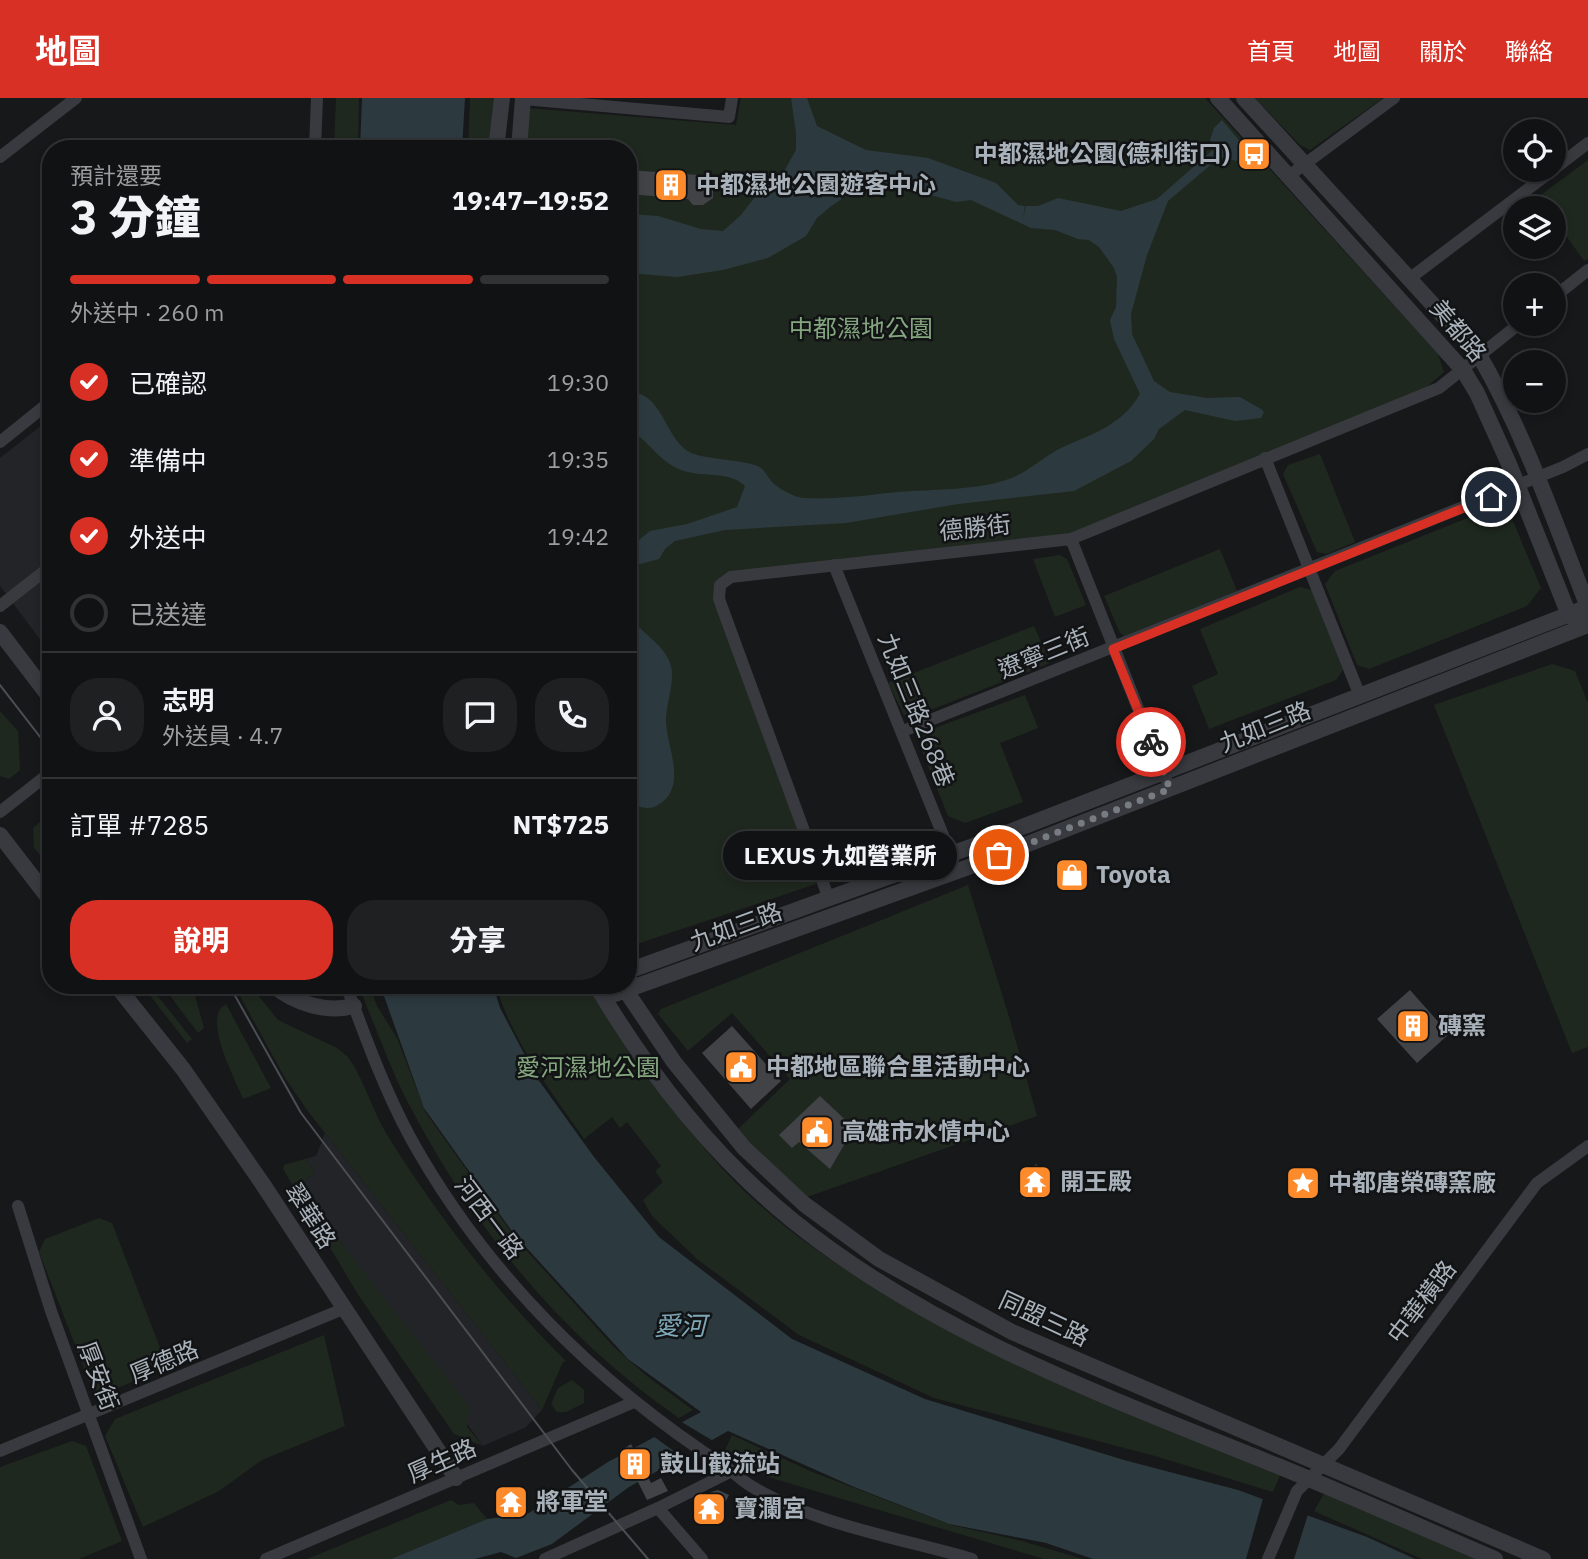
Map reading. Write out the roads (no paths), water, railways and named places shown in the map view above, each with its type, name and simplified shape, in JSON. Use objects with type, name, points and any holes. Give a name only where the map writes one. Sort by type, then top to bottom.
[{"type":"street","points":[[0,157],[76,98]]},
{"type":"street","points":[[315,140],[317,98]]},
{"type":"street","points":[[497,140],[502,98]]},
{"type":"street","points":[[520,140],[523,99],[729,117],[732,98]]},
{"type":"street","name":"美都路","points":[[1218,98],[1463,370],[1477,393],[1569,615]]},
{"type":"street","name":"美都路","points":[[1244,98],[1479,355],[1496,385],[1588,607]]},
{"type":"street","points":[[1290,175],[1394,98]]},
{"type":"street","points":[[1566,159],[1588,143]]},
{"type":"street","points":[[1409,279],[1536,182]]},
{"type":"street","points":[[1566,287],[1588,270]]},
{"type":"street","name":"德勝街","points":[[829,899],[719,599],[720,585],[731,577],[1071,539],[1439,388],[1504,336]]},
{"type":"street","points":[[0,442],[42,408]]},
{"type":"street","name":"遼寧三街","points":[[903,732],[1517,486],[1588,454]]},
{"type":"street","points":[[1265,458],[1360,696]]},
{"type":"street","points":[[1071,539],[1170,789]]},
{"type":"street","name":"九如三路268巷","points":[[834,565],[957,871]]},
{"type":"street","points":[[0,606],[42,573]]},
{"type":"street","points":[[1587,627],[1588,607]]},
{"type":"street","name":"九如三路","points":[[637,968],[951,854],[1588,607]]},
{"type":"street","points":[[1569,615],[1587,627]]},
{"type":"street","name":"九如三路","points":[[637,983],[957,871],[1587,627]]},
{"type":"street","points":[[0,632],[42,687]]},
{"type":"street","points":[[0,813],[42,779]]},
{"type":"street","points":[[0,835],[42,889]]},
{"type":"street","name":"翠華路","points":[[123,994],[201,1095],[290,1224],[343,1309],[456,1478]]},
{"type":"street","points":[[288,994],[328,1010],[354,1006]]},
{"type":"street","name":"河西一路","points":[[349,994],[408,1134],[466,1225],[536,1311],[581,1357],[634,1402],[732,1471]]},
{"type":"street","name":"同盟三路","points":[[601,994],[623,1032],[729,1160],[791,1220],[869,1277],[998,1347],[1098,1394],[1302,1485],[1495,1559]]},
{"type":"street","name":"同盟三路","points":[[628,994],[643,1020],[744,1148],[804,1204],[879,1259],[1012,1332],[1543,1559]]},
{"type":"street","points":[[685,1110],[702,1097]]},
{"type":"street","name":"中華橫路","points":[[1302,1485],[1339,1449],[1536,1183],[1588,1146]]},
{"type":"street","points":[[791,1220],[804,1204]]},
{"type":"street","name":"厚安街","points":[[18,1206],[51,1311],[91,1415],[141,1559]]},
{"type":"street","name":"厚德路","points":[[0,1451],[343,1309]]},
{"type":"street","name":"厚生路","points":[[266,1559],[634,1402]]},
{"type":"street","points":[[545,1559],[732,1471],[750,1486],[862,1531],[972,1559]]},
{"type":"street","points":[[1268,1559],[1302,1485]]},
{"type":"street","points":[[658,1508],[702,1559]]},
{"type":"water","points":[[362,98],[465,98],[463,140],[360,140]]},
{"type":"water","points":[[791,98],[807,98],[817,126],[866,150],[928,158],[996,183],[1018,205],[1025,206],[1023,219],[1026,206],[1038,206],[1058,198],[1121,211],[1157,199],[1215,148],[1210,140],[1214,128],[1222,120],[1248,151],[1237,161],[1220,157],[1168,201],[1147,255],[1131,314],[1132,334],[1154,381],[1170,392],[1207,398],[1240,397],[1264,412],[1261,418],[1235,421],[1185,410],[1159,429],[1154,439],[1131,461],[1074,491],[958,504],[846,523],[725,530],[675,541],[665,549],[659,559],[637,565],[637,542],[650,531],[687,524],[737,507],[745,486],[723,476],[681,470],[666,461],[637,435],[637,394],[650,400],[676,440],[694,454],[756,465],[786,492],[799,497],[815,498],[968,488],[1009,479],[1056,451],[1116,421],[1140,394],[1114,339],[1110,320],[1116,307],[1117,277],[1099,247],[1089,240],[1078,239],[1055,230],[1031,228],[971,200],[956,202],[909,189],[859,191],[846,196],[817,218],[806,236],[768,258],[723,270],[677,277],[637,274],[637,215],[658,216],[701,229],[723,231],[741,215],[758,193],[782,175],[796,150]]},
{"type":"water","points":[[637,625],[663,651],[671,666],[666,720],[674,766],[672,788],[667,797],[651,808],[639,806]]},
{"type":"water","name":"愛河","points":[[383,994],[496,994],[500,1008],[537,1078],[594,1157],[659,1237],[792,1339],[925,1399],[1124,1460],[1238,1490],[1367,1537],[1415,1559],[1093,1559],[1046,1543],[949,1524],[854,1487],[728,1431],[629,1487],[552,1544],[516,1558],[501,1552],[475,1559],[391,1559],[487,1519],[529,1513],[608,1462],[701,1412],[628,1359],[514,1234],[424,1108]]},
{"type":"tram line","points":[[0,685],[42,739]]},
{"type":"tram line","points":[[234,994],[301,1113],[572,1470],[648,1559]]},
{"type":"place","name":"中都濕地公園(德利街口)","points":[[1254,154]]},
{"type":"place","name":"中都濕地公園遊客中心","points":[[671,185]]},
{"type":"place","name":"LEXUS 九如營業所","points":[[999,855]]},
{"type":"place","name":"Toyota","points":[[1072,875]]},
{"type":"place","name":"磚窯","points":[[1413,1026]]},
{"type":"place","name":"中都地區聯合里活動中心","points":[[741,1067]]},
{"type":"place","name":"高雄市水情中心","points":[[817,1132]]},
{"type":"place","name":"開王殿","points":[[1035,1182]]},
{"type":"place","name":"中都唐榮磚窯廠","points":[[1303,1183]]},
{"type":"place","name":"鼓山截流站","points":[[635,1464]]},
{"type":"place","name":"將軍堂","points":[[511,1502]]},
{"type":"place","name":"寶瀾宮","points":[[709,1509]]},
{"type":"park label","name":"中都濕地公園","points":[[861,329]]},
{"type":"park label","name":"愛河濕地公園","points":[[588,1068]]}]
